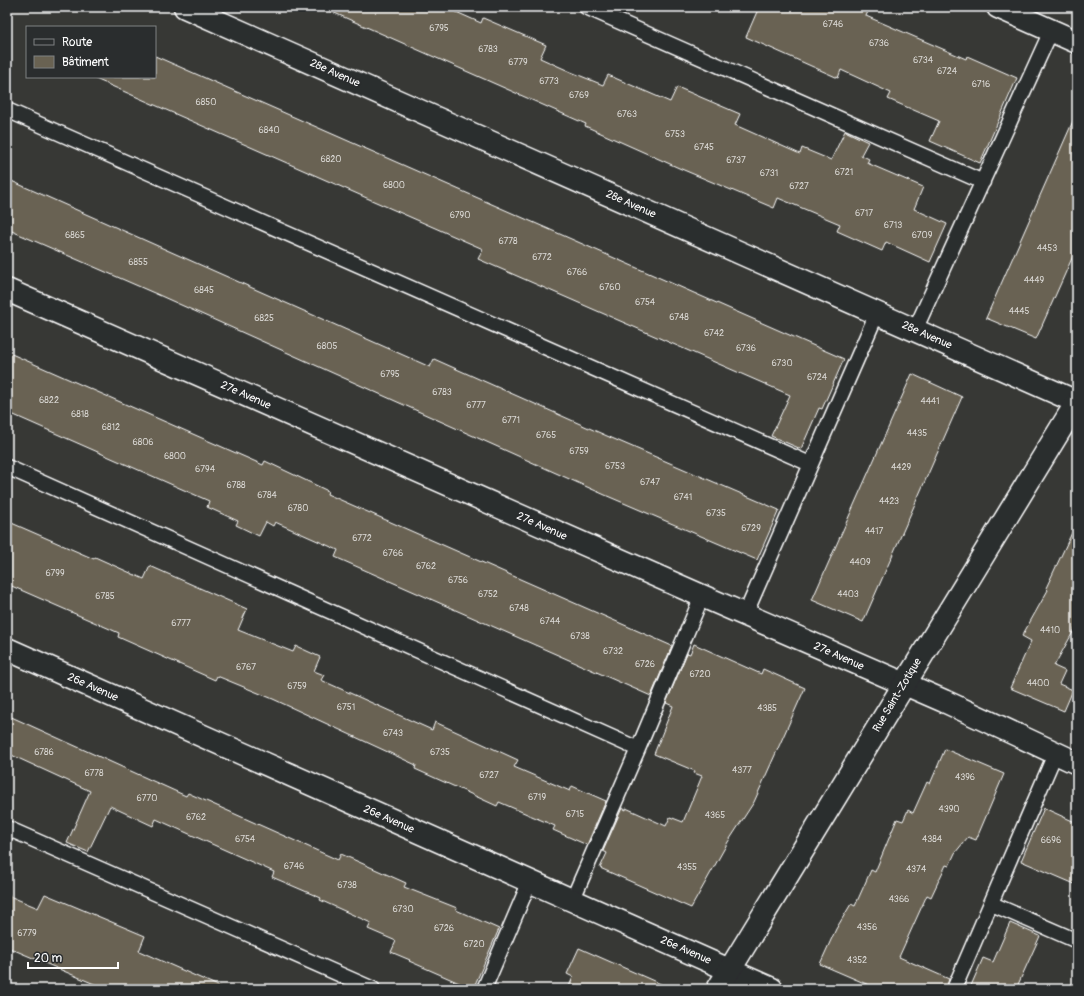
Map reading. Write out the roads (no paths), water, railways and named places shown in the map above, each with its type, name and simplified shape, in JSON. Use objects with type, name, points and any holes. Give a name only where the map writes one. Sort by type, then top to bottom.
[{"type":"street","name":"28e Avenue","points":[[185,7],[1077,402]]},
{"type":"street","points":[[998,7],[1077,42]]},
{"type":"street","name":"27e Avenue","points":[[7,290],[904,685],[944,701],[1077,763]]},
{"type":"street","name":"Rue Saint-Zotique","points":[[718,989],[1077,402]]},
{"type":"street","name":"26e Avenue","points":[[7,649],[772,989]]},
{"type":"lane","points":[[586,7],[984,182]]},
{"type":"lane","points":[[915,330],[984,182],[1051,30]]},
{"type":"lane","points":[[7,110],[810,464]]},
{"type":"lane","points":[[745,615],[877,313]]},
{"type":"lane","points":[[7,467],[638,749]]},
{"type":"lane","points":[[572,901],[702,596]]},
{"type":"lane","points":[[954,989],[992,904],[1055,754]]},
{"type":"lane","points":[[7,828],[373,989]]},
{"type":"lane","points":[[484,989],[530,881]]},
{"type":"lane","points":[[992,904],[1077,941]]}]
